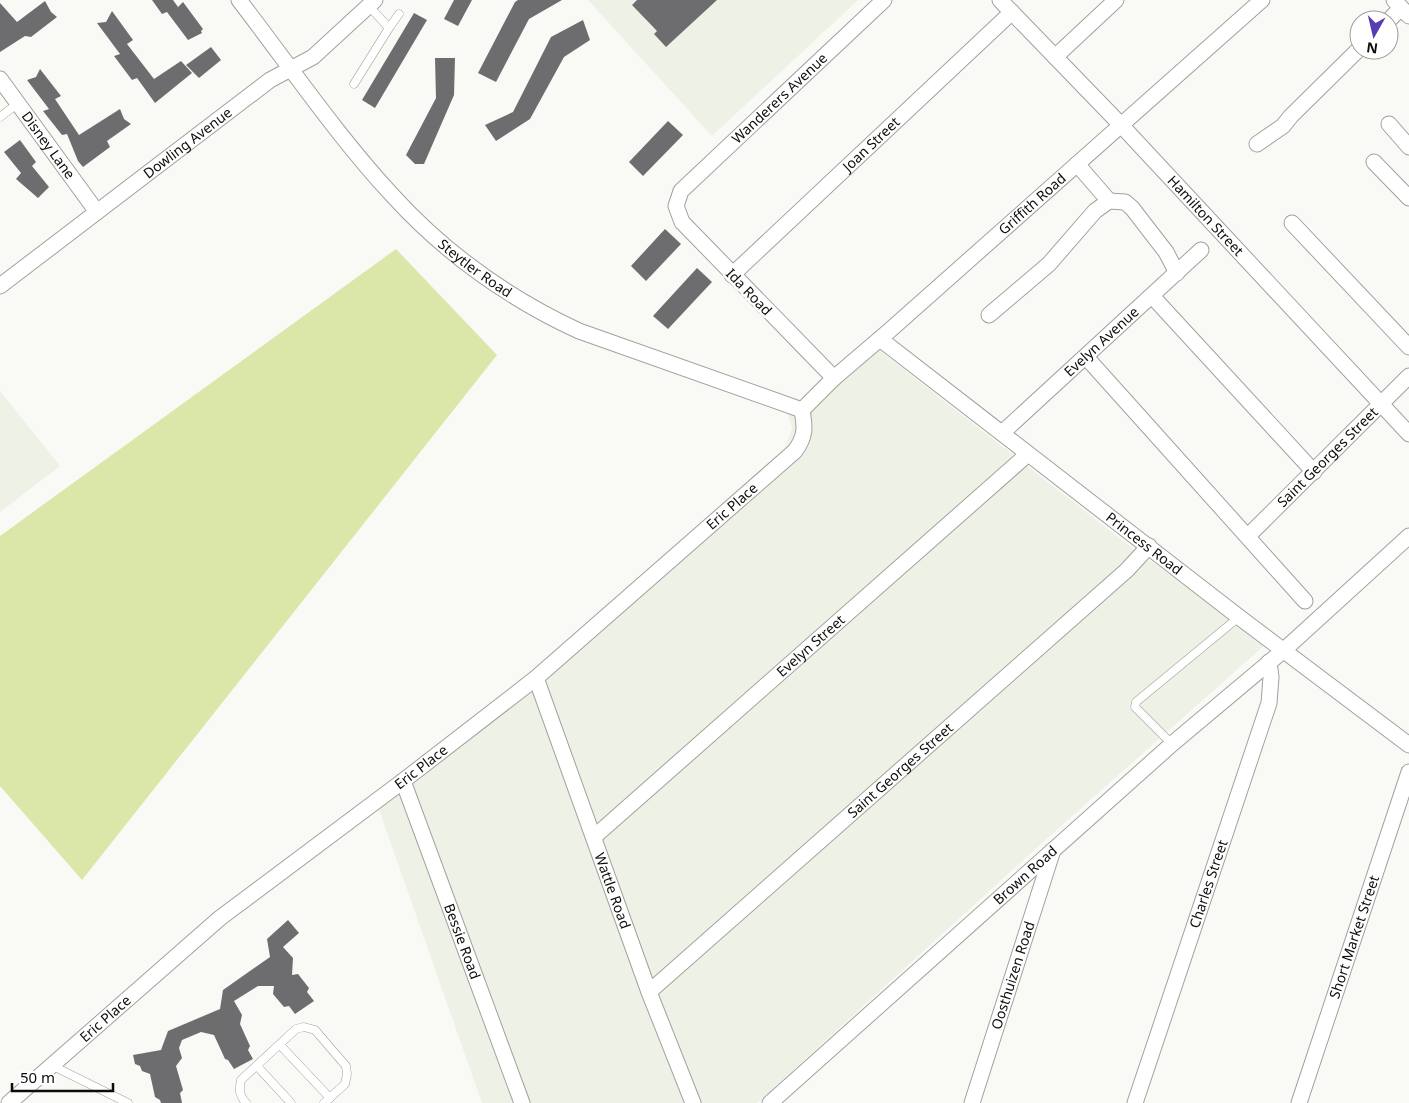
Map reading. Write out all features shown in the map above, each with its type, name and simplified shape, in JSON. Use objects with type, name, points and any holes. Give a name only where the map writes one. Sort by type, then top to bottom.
[{"type":"street","name":"Steytler Road","points":[[239,0],[360,158],[393,196],[423,226],[485,277],[508,293],[579,331],[802,410]]},
{"type":"street","name":"Wanderers Avenue","points":[[678,199],[681,191],[884,0]]},
{"type":"street","name":"Hamilton Street","points":[[1000,0],[1121,125],[1409,434]]},
{"type":"street","points":[[1055,57],[1116,0]]},
{"type":"street","name":"Griffith Road","points":[[802,410],[834,378],[1262,0]]},
{"type":"street","name":"Dowling Avenue","points":[[0,286],[265,83],[313,57],[372,3]]},
{"type":"street","name":"Joan Street","points":[[732,275],[1012,12]]},
{"type":"street","points":[[1257,144],[1283,126],[1349,59]]},
{"type":"street","name":"Disney Lane","points":[[0,79],[98,212]]},
{"type":"street","points":[[1389,124],[1409,147]]},
{"type":"street","points":[[1374,162],[1409,198]]},
{"type":"street","points":[[1077,164],[1110,201]]},
{"type":"street","name":"Ida Road","points":[[678,199],[676,206],[682,222],[834,378]]},
{"type":"street","points":[[989,315],[1048,264],[1095,212],[1110,201],[1125,202],[1132,208],[1166,252],[1177,273]]},
{"type":"street","points":[[1292,223],[1409,347]]},
{"type":"street","name":"Evelyn Avenue","points":[[1002,433],[1201,250]]},
{"type":"street","points":[[1152,296],[1314,472]]},
{"type":"street","name":"Princess Road","points":[[880,339],[1239,617],[1409,745]]},
{"type":"street","points":[[1086,357],[1305,601]]},
{"type":"street","name":"Saint Georges Street","points":[[1248,536],[1409,376]]},
{"type":"street","name":"Eric Place","points":[[8,1103],[220,918],[403,781],[536,678],[795,451],[804,436],[802,410]]},
{"type":"street","name":"Evelyn Street","points":[[594,837],[1028,454]]},
{"type":"street","points":[[1284,650],[1409,536]]},
{"type":"street","name":"Saint Georges Street","points":[[650,992],[1127,570],[1149,546]]},
{"type":"street","name":"Brown Road","points":[[770,1103],[1172,744],[1284,650]]},
{"type":"street","name":"Charles Street","points":[[1135,1103],[1269,703],[1272,677],[1269,662]]},
{"type":"street","name":"Wattle Road","points":[[536,678],[650,992],[693,1103]]},
{"type":"street","name":"Short Market Street","points":[[1299,1103],[1409,772]]},
{"type":"street","name":"Bessie Road","points":[[403,781],[522,1103]]},
{"type":"street","name":"Oosthuizen Road","points":[[972,1103],[1054,849]]},
{"type":"lane","points":[[372,3],[389,28]]},
{"type":"lane","points":[[354,84],[399,14]]},
{"type":"lane","points":[[0,117],[17,104]]},
{"type":"lane","points":[[1172,744],[1135,707],[1136,702],[1239,617]]},
{"type":"lane","points":[[246,1103],[240,1097],[241,1080],[296,1029],[304,1027],[315,1030],[346,1066],[348,1074],[344,1084],[327,1100],[280,1045]]},
{"type":"lane","points":[[51,1065],[128,1103]]},
{"type":"lane","points":[[256,1066],[291,1103]]},
{"type":"shaded area","points":[[588,0],[858,0],[712,136]]},
{"type":"shaded area","points":[[875,347],[1136,551],[1267,643],[1043,842],[757,1103],[482,1103],[376,801],[779,467],[792,428],[788,414]]},
{"type":"shaded area","points":[[0,391],[60,466],[0,512]]},
{"type":"green space","points":[[396,249],[497,355],[82,880],[0,786],[0,536]]},
{"type":"building","points":[[152,0],[173,0],[178,7],[183,2],[203,29],[202,33],[188,40],[167,12],[162,14]]},
{"type":"building","points":[[454,0],[472,0],[458,26],[444,19]]},
{"type":"building","points":[[518,0],[562,0],[529,19],[496,82],[478,73],[515,2]]},
{"type":"building","points":[[637,0],[717,0],[666,47],[654,34],[657,31],[632,5]]},
{"type":"building","points":[[45,1],[51,12],[57,17],[31,37],[25,36],[0,52],[0,3],[17,22]]},
{"type":"building","points":[[112,11],[133,40],[127,44],[154,79],[181,61],[192,73],[155,103],[137,78],[132,80],[114,56],[120,54],[97,23],[106,22]]},
{"type":"building","points":[[414,13],[427,20],[375,108],[362,100]]},
{"type":"building","points":[[583,20],[590,40],[564,57],[530,119],[496,141],[485,125],[513,112],[551,37]]},
{"type":"building","points":[[211,47],[221,60],[199,78],[186,65]]},
{"type":"building","points":[[435,58],[455,58],[454,95],[424,164],[415,164],[406,155],[436,98]]},
{"type":"building","points":[[40,69],[61,96],[55,99],[79,135],[120,109],[124,119],[131,124],[107,141],[110,147],[83,167],[78,161],[67,134],[62,135],[43,111],[49,109],[27,80],[36,77]]},
{"type":"building","points":[[668,121],[683,135],[643,176],[629,162]]},
{"type":"building","points":[[20,140],[36,162],[32,166],[49,187],[38,198],[16,179],[21,173],[4,152]]},
{"type":"building","points":[[665,229],[681,244],[646,281],[631,266]]},
{"type":"building","points":[[697,268],[712,282],[668,329],[653,316]]},
{"type":"building","points":[[288,920],[299,933],[283,947],[293,958],[292,975],[298,974],[309,988],[307,992],[314,1001],[295,1014],[289,1006],[284,1007],[273,994],[274,986],[258,986],[234,1001],[242,1015],[240,1024],[250,1046],[248,1050],[253,1059],[234,1069],[228,1060],[225,1059],[214,1035],[201,1032],[182,1040],[179,1048],[182,1058],[176,1066],[183,1090],[180,1093],[182,1103],[161,1103],[155,1097],[150,1074],[142,1071],[140,1066],[135,1064],[133,1055],[161,1050],[168,1031],[220,1009],[223,990],[270,957],[267,939]]}]
